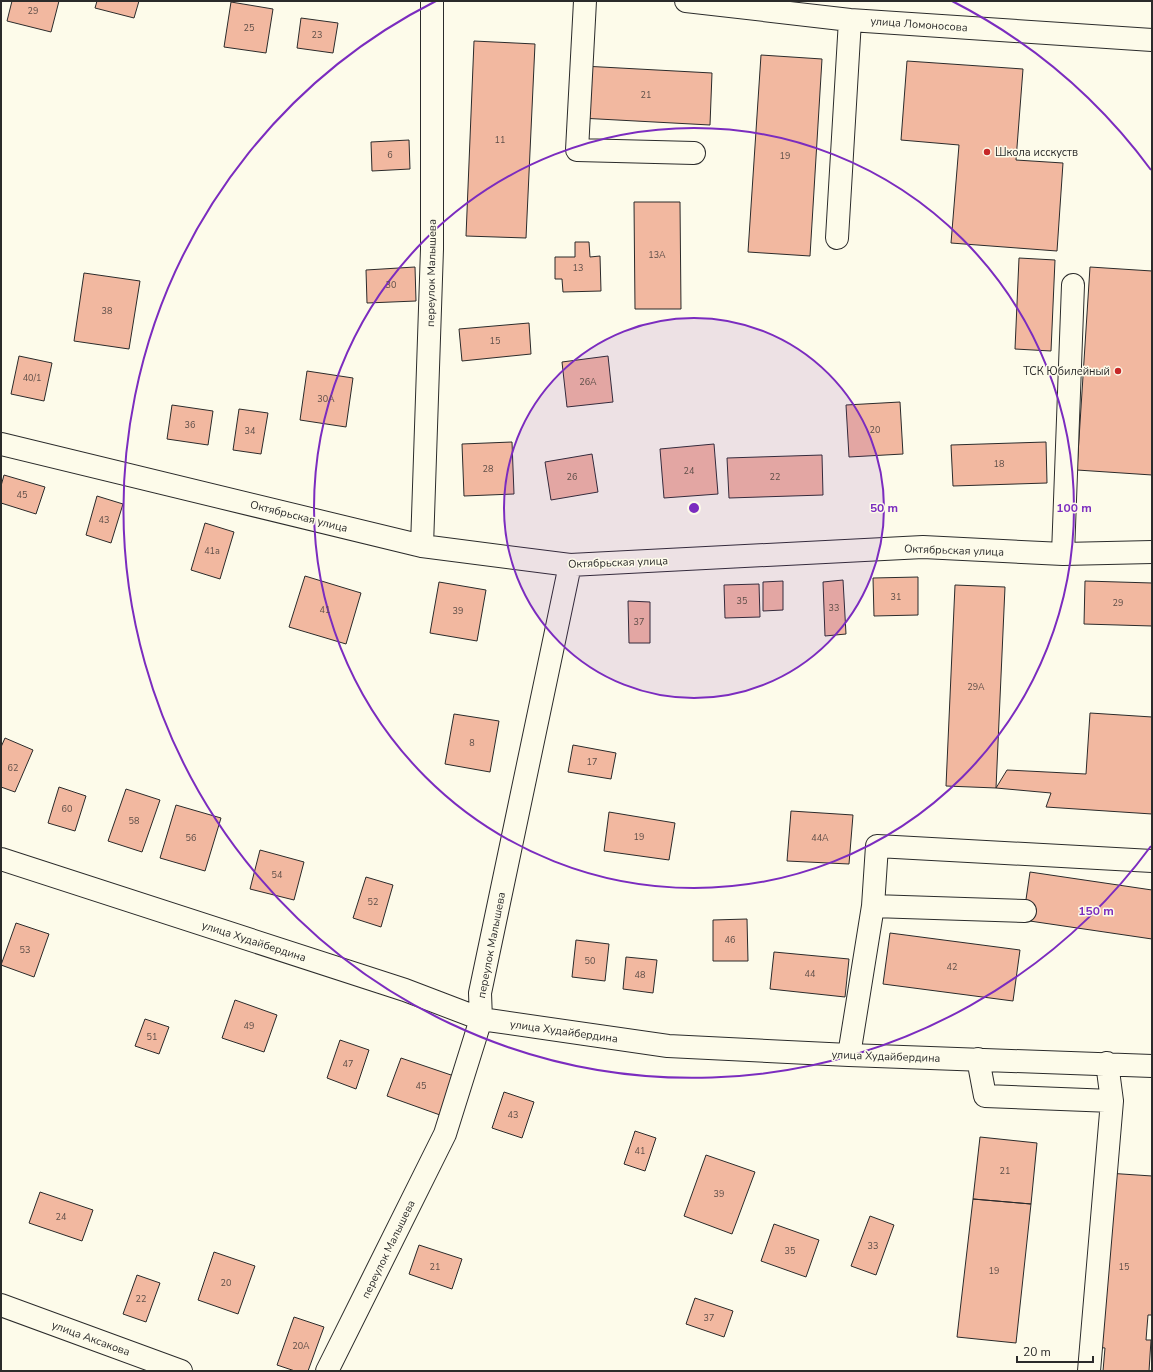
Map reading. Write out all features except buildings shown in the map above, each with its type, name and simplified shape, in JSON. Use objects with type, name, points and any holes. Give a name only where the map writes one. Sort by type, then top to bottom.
[{"type":"street","name":"переулок Малышева","points":[[422,546],[432,249],[432,1]]},
{"type":"street","points":[[585,1],[577,150],[694,153]]},
{"type":"street","name":"улица Ломоносова","points":[[686,1],[850,20],[1152,40]]},
{"type":"street","points":[[837,238],[850,20]]},
{"type":"street","points":[[1063,554],[1073,285]]},
{"type":"street","name":"Октябрьская улица","points":[[1,444],[422,546],[570,565],[923,547],[1063,554],[1152,552]]},
{"type":"street","name":"переулок Малышева","points":[[328,1371],[444,1134],[481,1019],[480,993],[570,565]]},
{"type":"street","points":[[849,1055],[873,906],[877,846],[1152,861]]},
{"type":"street","name":"улица Худайбердина","points":[[1,859],[405,990],[481,1019],[668,1046],[849,1055],[1107,1063],[1151,1066]]},
{"type":"street","points":[[873,906],[1025,911]]},
{"type":"street","points":[[978,1060],[985,1096],[1112,1102]]},
{"type":"street","points":[[1089,1371],[1112,1102],[1107,1063]]},
{"type":"street","name":"улица Аксакова","points":[[1,1305],[181,1371]]},
{"type":"place","name":"Школа исскуств","points":[[987,152]]},
{"type":"place","name":"ТСК Юбилейный","points":[[1118,371]]}]
